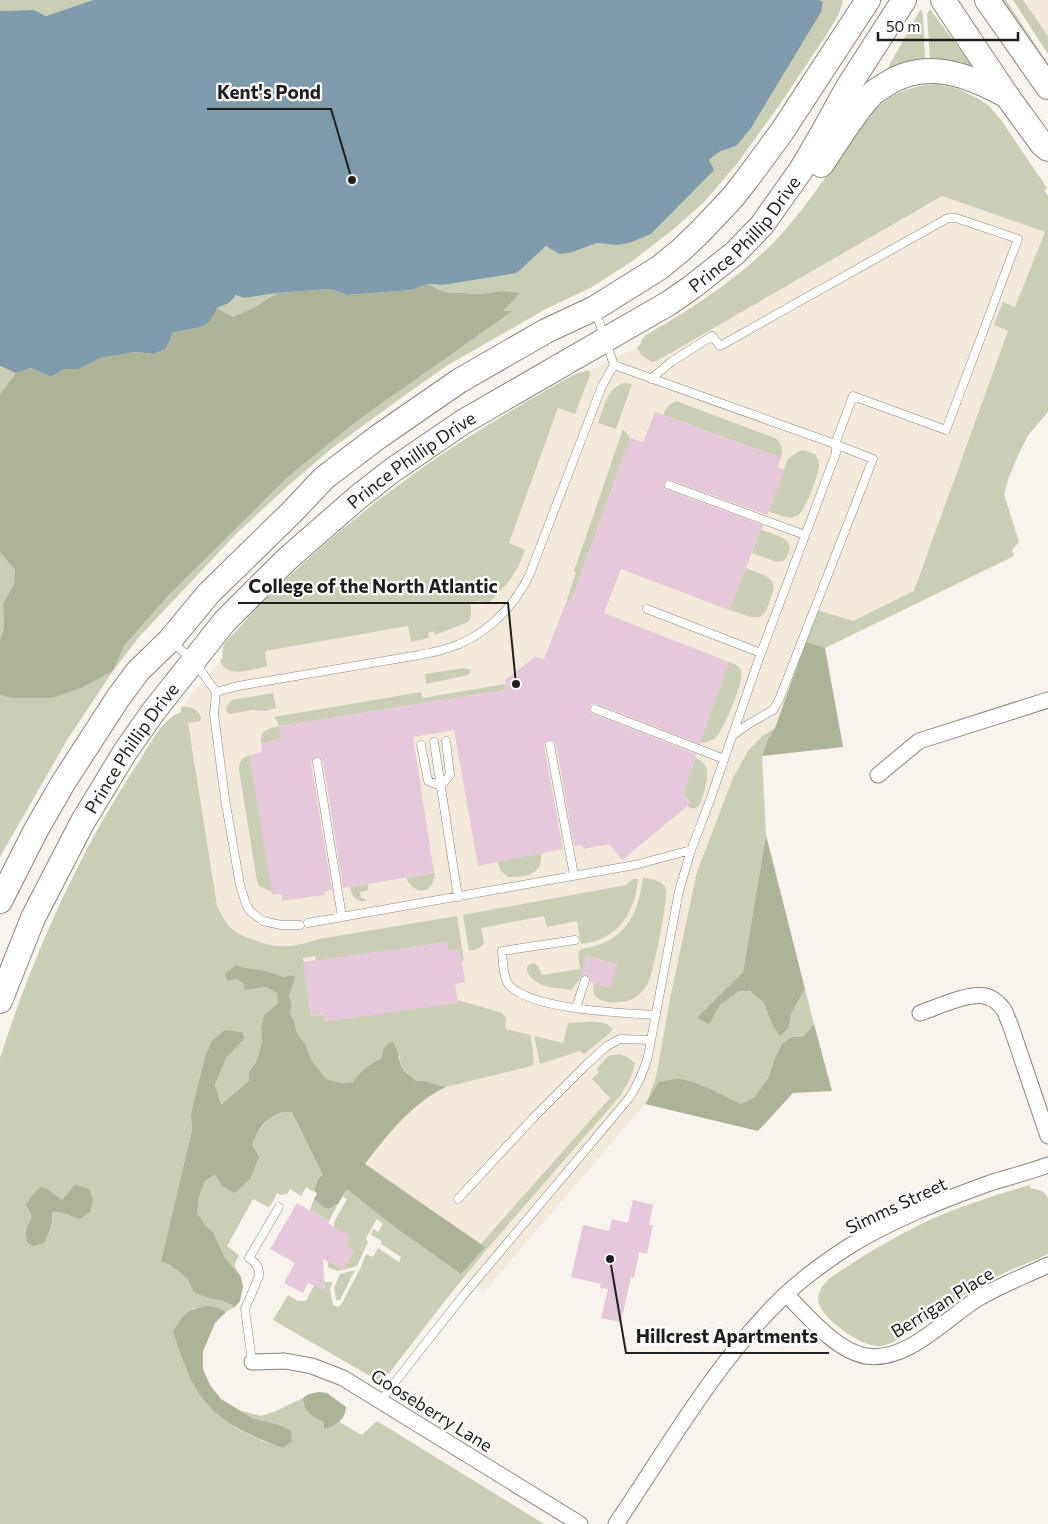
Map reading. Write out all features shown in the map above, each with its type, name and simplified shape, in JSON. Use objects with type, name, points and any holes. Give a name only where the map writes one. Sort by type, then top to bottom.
[{"type":"main road","points":[[852,24],[858,0]]},
{"type":"main road","name":"Prince Phillip Drive","points":[[0,901],[36,830],[84,748],[138,671],[170,640],[209,593],[324,478],[344,462],[408,415],[459,381],[546,331],[595,308],[650,274],[699,233],[732,197],[776,140],[868,0]]},
{"type":"main road","name":"Prince Phillip Drive","points":[[0,1001],[33,918],[82,823],[153,712],[225,621],[286,560],[390,472],[464,422],[669,303],[735,253],[762,225],[790,187],[848,87],[904,0]]},
{"type":"main road","points":[[943,0],[1007,96],[1042,144],[1048,149]]},
{"type":"main road","points":[[987,0],[1048,88]]},
{"type":"main road","points":[[777,205],[800,195],[873,93],[901,76],[913,72],[945,72],[984,83],[1007,96]]},
{"type":"street","points":[[878,775],[919,741],[1048,700]]},
{"type":"street","points":[[920,1013],[974,995],[987,996],[997,1002],[1004,1010],[1010,1024],[1048,1136]]},
{"type":"street","name":"Simms Street","points":[[616,1524],[719,1371],[760,1320],[786,1294],[848,1247],[878,1230],[922,1210],[990,1184],[1048,1165]]},
{"type":"street","name":"Berrigan Place","points":[[786,1294],[839,1344],[865,1356],[879,1357],[906,1348],[978,1298],[1048,1265]]},
{"type":"street","name":"Gooseberry Lane","points":[[252,1362],[285,1361],[312,1366],[343,1378],[580,1524]]},
{"type":"lane","points":[[381,1400],[462,1297],[630,1097],[645,1068],[679,892],[691,850],[761,653],[836,453],[835,444],[853,396],[946,430],[1018,239],[956,218],[948,218],[720,346],[712,336],[670,362],[651,379]]},
{"type":"lane","points":[[216,692],[238,686],[446,649],[471,638],[487,628],[514,602],[529,576],[602,386],[614,365],[595,308]]},
{"type":"lane","points":[[614,365],[873,459],[779,700],[773,710],[732,736]]},
{"type":"lane","points":[[669,485],[805,535]]},
{"type":"lane","points":[[647,610],[761,653]]},
{"type":"lane","points":[[170,640],[194,661],[216,692],[214,714],[219,752],[240,885],[246,904],[250,911],[263,921],[280,925],[300,925]]},
{"type":"lane","points":[[595,709],[724,759]]},
{"type":"lane","points":[[441,786],[450,775],[446,741]]},
{"type":"lane","points":[[434,742],[458,897]]},
{"type":"lane","points":[[421,745],[428,781],[441,786]]},
{"type":"lane","points":[[550,745],[574,875]]},
{"type":"lane","points":[[317,762],[342,918]]},
{"type":"lane","points":[[308,924],[635,865],[691,850]]},
{"type":"lane","points":[[576,940],[502,951],[508,983],[518,992],[538,1000],[576,1008],[656,1015]]},
{"type":"lane","points":[[576,1008],[585,980]]},
{"type":"lane","points":[[458,1199],[534,1117],[607,1046],[620,1039],[651,1040]]},
{"type":"lane","points":[[252,1362],[245,1310],[260,1272],[258,1266],[249,1258],[279,1207]]},
{"type":"shaded area","points":[[1013,0],[1048,0],[1048,54],[1025,18]]},
{"type":"shaded area","points":[[938,84],[958,89],[989,106],[1001,120],[1047,188],[1044,190],[1048,196],[1040,359],[990,499],[1014,556],[825,648],[843,747],[762,756],[766,835],[697,1018],[645,1104],[484,1292],[461,1274],[269,1064],[192,1130],[0,1058],[19,1001],[53,919],[95,833],[120,790],[162,726],[172,716],[181,712],[181,707],[222,659],[225,643],[273,592],[370,506],[435,458],[575,374],[590,370],[640,346],[642,339],[646,335],[718,289],[775,242],[816,192],[876,108],[898,93],[920,86]]},
{"type":"green space","points":[[0,0],[93,0],[46,16],[34,10],[0,11]]},
{"type":"green space","points":[[819,0],[843,0],[839,14],[778,107],[736,165],[704,202],[675,228],[631,262],[592,287],[546,309],[448,365],[331,449],[237,533],[139,637],[113,671],[124,646],[167,597],[289,476],[361,418],[511,311],[502,311],[519,294],[501,291],[480,294],[444,292],[428,284],[443,285],[517,273],[546,246],[559,254],[570,253],[597,243],[616,245],[709,160],[719,152],[736,146],[823,3]]},
{"type":"green space","points":[[1000,0],[1006,0],[1010,6],[1048,64],[1048,72]]},
{"type":"green space","points":[[1013,0],[1023,0],[1048,36],[1048,54]]},
{"type":"green space","points":[[930,9],[973,67],[973,70],[930,60],[927,14]]},
{"type":"green space","points":[[920,10],[923,15],[925,61],[885,73]]},
{"type":"green space","points":[[938,84],[958,89],[989,106],[1001,120],[1047,188],[1044,190],[1048,196],[1048,412],[1029,434],[1009,477],[1004,494],[1019,542],[1012,550],[1014,556],[825,648],[806,642],[817,610],[853,621],[914,591],[1008,331],[994,325],[1003,302],[1015,307],[1045,232],[942,196],[660,359],[652,362],[643,356],[637,347],[646,335],[714,292],[761,255],[794,220],[863,123],[881,104],[905,90]]},
{"type":"green space","points":[[428,284],[444,292],[480,294],[501,291],[520,293],[503,311],[512,311],[361,418],[289,476],[167,597],[124,646],[113,671],[81,688],[52,698],[11,698],[0,695],[0,640],[4,628],[3,604],[14,584],[15,570],[0,552],[0,394],[16,373],[31,368],[51,377],[64,369],[79,369],[101,358],[136,352],[154,354],[166,349],[173,333],[205,325],[217,308],[233,317],[255,307],[277,293],[330,289],[347,295],[412,290]]},
{"type":"green space","points":[[277,293],[255,307],[233,317],[217,308],[229,303],[236,295],[244,298]]},
{"type":"green space","points":[[0,366],[16,373],[0,394]]},
{"type":"green space","points":[[589,370],[590,375],[575,414],[558,408],[509,543],[525,550],[519,565],[510,580],[488,604],[479,601],[472,602],[468,622],[435,635],[433,631],[428,633],[429,638],[411,642],[408,626],[265,651],[267,666],[248,671],[228,670],[223,666],[220,660],[222,659],[225,643],[255,609],[359,515],[433,460],[473,434],[575,374]]},
{"type":"green space","points":[[624,383],[632,384],[616,429],[598,423],[610,394],[618,385]]},
{"type":"green space","points":[[676,401],[775,438],[781,447],[781,458],[663,415],[668,406]]},
{"type":"green space","points":[[623,429],[630,438],[571,602],[567,600],[576,572],[574,571]]},
{"type":"green space","points":[[803,450],[815,454],[819,465],[814,484],[804,507],[795,517],[783,516],[768,511],[788,459]]},
{"type":"green space","points":[[761,530],[780,537],[788,543],[790,548],[784,561],[777,562],[752,553]]},
{"type":"green space","points":[[0,552],[15,570],[14,584],[3,604],[4,628],[0,640]]},
{"type":"green space","points":[[746,568],[766,576],[772,581],[774,589],[766,611],[760,617],[751,617],[729,610]]},
{"type":"green space","points":[[806,642],[825,648],[843,747],[762,756],[768,739],[775,728]]},
{"type":"green space","points":[[729,662],[738,666],[741,671],[737,695],[719,734],[708,742],[700,743]]},
{"type":"green space","points":[[464,668],[472,670],[468,675],[426,684],[425,674]]},
{"type":"green space","points":[[113,671],[67,740],[0,857],[0,695],[11,698]]},
{"type":"green space","points":[[505,684],[506,690],[279,726],[274,717],[421,692],[423,698]]},
{"type":"green space","points":[[273,693],[276,708],[265,711],[252,710],[230,714],[226,710],[232,700]]},
{"type":"green space","points":[[181,707],[188,707],[196,710],[201,718],[200,721],[188,723],[217,906],[226,922],[235,931],[263,943],[286,946],[457,916],[464,961],[461,961],[459,949],[448,950],[447,942],[316,961],[315,956],[303,958],[311,1016],[458,1003],[458,1000],[502,1013],[506,1018],[505,1029],[531,1035],[534,1064],[446,1087],[424,1081],[416,1081],[401,1065],[400,1056],[383,1051],[382,1058],[365,1068],[353,1082],[342,1083],[326,1079],[312,1061],[305,1044],[297,1033],[290,1014],[292,1005],[289,996],[294,977],[290,975],[284,977],[266,971],[239,967],[236,979],[243,983],[245,990],[266,987],[277,993],[278,1003],[264,1015],[261,1028],[262,1042],[256,1062],[249,1072],[250,1081],[221,1105],[215,1085],[226,1058],[245,1038],[242,1032],[225,1030],[191,1114],[192,1130],[161,1261],[170,1265],[187,1278],[195,1292],[235,1307],[226,1312],[206,1307],[193,1308],[182,1356],[200,1395],[236,1428],[262,1441],[283,1448],[264,1421],[252,1418],[239,1410],[261,1416],[303,1398],[303,1403],[337,1424],[339,1422],[362,1435],[377,1421],[544,1524],[0,1524],[0,1058],[43,942],[78,867],[118,795],[153,739],[168,720],[181,712]],"holes":[[[75,1186],[70,1216],[62,1211],[52,1212],[51,1228],[44,1243],[26,1233],[31,1221],[30,1213],[55,1195],[62,1200]]]},
{"type":"green space","points":[[279,726],[281,739],[261,743],[262,735],[265,731]]},
{"type":"green space","points":[[775,728],[768,739],[762,756],[766,835],[743,972],[698,1018],[709,1023],[720,1005],[739,991],[750,991],[764,1003],[771,1022],[789,1027],[791,1014],[805,989],[814,1024],[804,1036],[792,1037],[775,1058],[768,1078],[755,1098],[741,1104],[702,1085],[647,1102],[656,1077],[671,994],[697,872],[733,778],[748,751],[761,737]]},
{"type":"green space","points":[[250,755],[272,892],[259,886],[257,881],[239,770],[242,760]]},
{"type":"green space","points":[[696,758],[705,766],[707,774],[703,798],[698,806],[693,808],[687,806],[690,803],[683,793]]},
{"type":"green space","points":[[766,835],[805,989],[791,1014],[789,1027],[780,1036],[771,1022],[764,1003],[750,991],[739,991],[720,1005],[709,1024],[697,1018],[743,972]]},
{"type":"green space","points":[[541,853],[539,866],[527,875],[508,877],[501,871],[497,862]]},
{"type":"green space","points":[[435,873],[431,886],[423,890],[414,888],[406,878]]},
{"type":"green space","points":[[643,878],[663,884],[666,890],[666,897],[653,968],[647,985],[640,994],[630,1000],[619,1002],[607,1002],[597,998],[594,994],[594,983],[617,965],[587,956],[580,979],[571,990],[546,986],[532,978],[527,969],[530,964],[534,963],[538,966],[542,975],[580,969],[578,953],[581,949],[608,941],[626,926],[637,905]]},
{"type":"green space","points":[[633,879],[638,879],[633,903],[622,923],[615,931],[605,937],[581,944],[577,921],[547,927],[544,916],[481,928],[483,945],[480,948],[469,951],[463,915],[626,885]]},
{"type":"green space","points":[[368,884],[368,890],[360,892],[361,898],[368,900],[361,901],[356,899],[350,887]]},
{"type":"green space","points":[[236,965],[284,977],[290,975],[295,977],[289,996],[292,1005],[290,1014],[297,1033],[305,1044],[312,1061],[326,1079],[342,1083],[353,1082],[366,1068],[382,1058],[387,1044],[393,1042],[401,1065],[416,1081],[424,1081],[446,1087],[423,1101],[401,1120],[365,1164],[485,1247],[461,1274],[392,1225],[347,1189],[338,1204],[328,1209],[314,1199],[317,1194],[314,1190],[318,1179],[323,1175],[292,1112],[278,1113],[262,1126],[252,1145],[259,1157],[250,1179],[235,1193],[222,1186],[215,1175],[205,1181],[199,1197],[197,1213],[205,1225],[213,1232],[225,1258],[241,1277],[243,1287],[240,1301],[235,1307],[223,1301],[208,1298],[194,1292],[187,1278],[170,1265],[161,1261],[192,1130],[191,1114],[205,1057],[212,1041],[225,1030],[242,1032],[245,1038],[226,1058],[215,1085],[221,1105],[249,1081],[249,1072],[256,1062],[262,1042],[261,1028],[264,1015],[278,1003],[277,993],[266,987],[245,990],[243,983],[236,979],[227,981],[225,974]]},
{"type":"green space","points":[[598,1022],[604,1023],[613,1029],[584,1054],[580,1051],[540,1064],[534,1036],[563,1043],[569,1023]]},
{"type":"green space","points":[[814,1024],[832,1091],[793,1093],[758,1131],[645,1104],[659,1082],[679,1079],[703,1086],[741,1104],[755,1097],[768,1078],[783,1043],[792,1037],[804,1036]]},
{"type":"green space","points":[[619,1054],[635,1063],[631,1076],[620,1096],[487,1249],[383,1380],[377,1380],[273,1320],[288,1295],[298,1301],[306,1301],[316,1282],[323,1289],[325,1283],[323,1282],[333,1282],[330,1288],[333,1305],[338,1307],[341,1305],[366,1254],[373,1257],[378,1248],[399,1262],[401,1257],[381,1244],[382,1241],[371,1235],[373,1229],[378,1232],[383,1224],[377,1219],[366,1238],[368,1242],[357,1266],[338,1271],[328,1267],[328,1261],[343,1269],[354,1251],[337,1240],[334,1227],[334,1222],[347,1199],[343,1197],[347,1188],[392,1225],[457,1271],[484,1247],[480,1245],[610,1098],[592,1079],[599,1072],[597,1069],[608,1056]]},
{"type":"green space","points":[[283,1111],[292,1111],[323,1175],[317,1183],[314,1192],[306,1187],[301,1196],[290,1189],[287,1194],[280,1195],[277,1193],[268,1207],[253,1199],[227,1246],[239,1255],[234,1265],[241,1277],[225,1258],[213,1232],[205,1225],[197,1213],[199,1197],[205,1181],[215,1175],[222,1186],[252,1145],[256,1134],[271,1116]]},
{"type":"green space","points":[[75,1185],[89,1189],[93,1200],[90,1212],[80,1219],[63,1213],[52,1212],[51,1228],[44,1243],[33,1246],[27,1242],[26,1233],[31,1215],[26,1205],[33,1194],[41,1187],[62,1200]]},
{"type":"green space","points":[[1030,1185],[1030,1188],[1043,1192],[1048,1198],[1048,1254],[981,1284],[945,1306],[904,1336],[880,1346],[865,1343],[848,1334],[833,1323],[820,1307],[818,1302],[819,1293],[823,1285],[830,1278],[886,1242],[946,1213]]},
{"type":"green space","points":[[314,1199],[322,1206],[336,1206],[338,1204],[329,1221],[310,1210]]},
{"type":"green space","points":[[355,1270],[340,1300],[336,1300],[334,1288],[340,1274]]},
{"type":"green space","points":[[208,1306],[219,1308],[226,1312],[215,1323],[203,1351],[203,1369],[210,1385],[221,1399],[252,1418],[279,1425],[291,1431],[292,1441],[283,1448],[248,1434],[217,1414],[200,1395],[192,1380],[184,1364],[173,1331],[187,1313]]},
{"type":"green space","points":[[327,1393],[346,1407],[344,1416],[339,1422],[324,1429],[324,1422],[310,1413],[303,1403],[303,1398],[309,1394]]},
{"type":"water","points":[[93,0],[819,0],[823,2],[821,12],[751,128],[736,146],[719,152],[709,160],[714,170],[651,234],[629,243],[616,245],[597,243],[570,253],[559,254],[546,246],[517,273],[443,285],[428,284],[412,290],[347,295],[330,289],[277,293],[244,298],[236,295],[229,303],[217,308],[205,325],[173,333],[166,349],[154,354],[136,352],[101,358],[79,369],[64,369],[51,377],[31,368],[16,373],[0,366],[0,11],[34,10],[46,16]]},
{"type":"building","points":[[655,412],[781,458],[777,467],[785,470],[767,515],[671,480],[664,483],[667,490],[763,525],[729,610],[621,569],[604,613],[729,662],[700,744],[597,704],[592,704],[590,707],[590,712],[593,714],[696,754],[683,793],[690,804],[622,860],[609,844],[583,849],[582,845],[574,846],[556,744],[549,740],[544,746],[563,849],[478,866],[454,730],[413,737],[434,873],[343,888],[323,761],[316,757],[311,763],[332,890],[324,891],[325,895],[282,901],[281,894],[272,895],[250,755],[262,752],[261,743],[281,739],[279,726],[506,690],[505,680],[535,657],[544,659],[567,600],[571,602],[630,438],[643,442]]},
{"type":"building","points":[[447,942],[448,950],[459,949],[462,961],[465,982],[455,984],[458,1003],[324,1022],[323,1014],[311,1016],[303,962]]},
{"type":"building","points":[[586,956],[617,965],[610,988],[590,982],[589,977],[586,975],[580,979]]},
{"type":"building","points":[[633,1200],[653,1205],[649,1225],[653,1225],[647,1254],[639,1252],[634,1278],[631,1277],[621,1322],[601,1318],[608,1289],[600,1288],[601,1284],[571,1277],[583,1225],[609,1231],[612,1219],[628,1223]]},
{"type":"building","points":[[297,1203],[329,1221],[328,1223],[350,1236],[346,1245],[354,1251],[343,1269],[323,1259],[325,1291],[308,1283],[303,1293],[284,1283],[295,1263],[270,1249]]},
{"type":"place","name":"Kent's Pond","points":[[352,180]]},
{"type":"place","name":"College of the North Atlantic","points":[[516,684]]},
{"type":"place","name":"Hillcrest Apartments","points":[[610,1259]]}]
